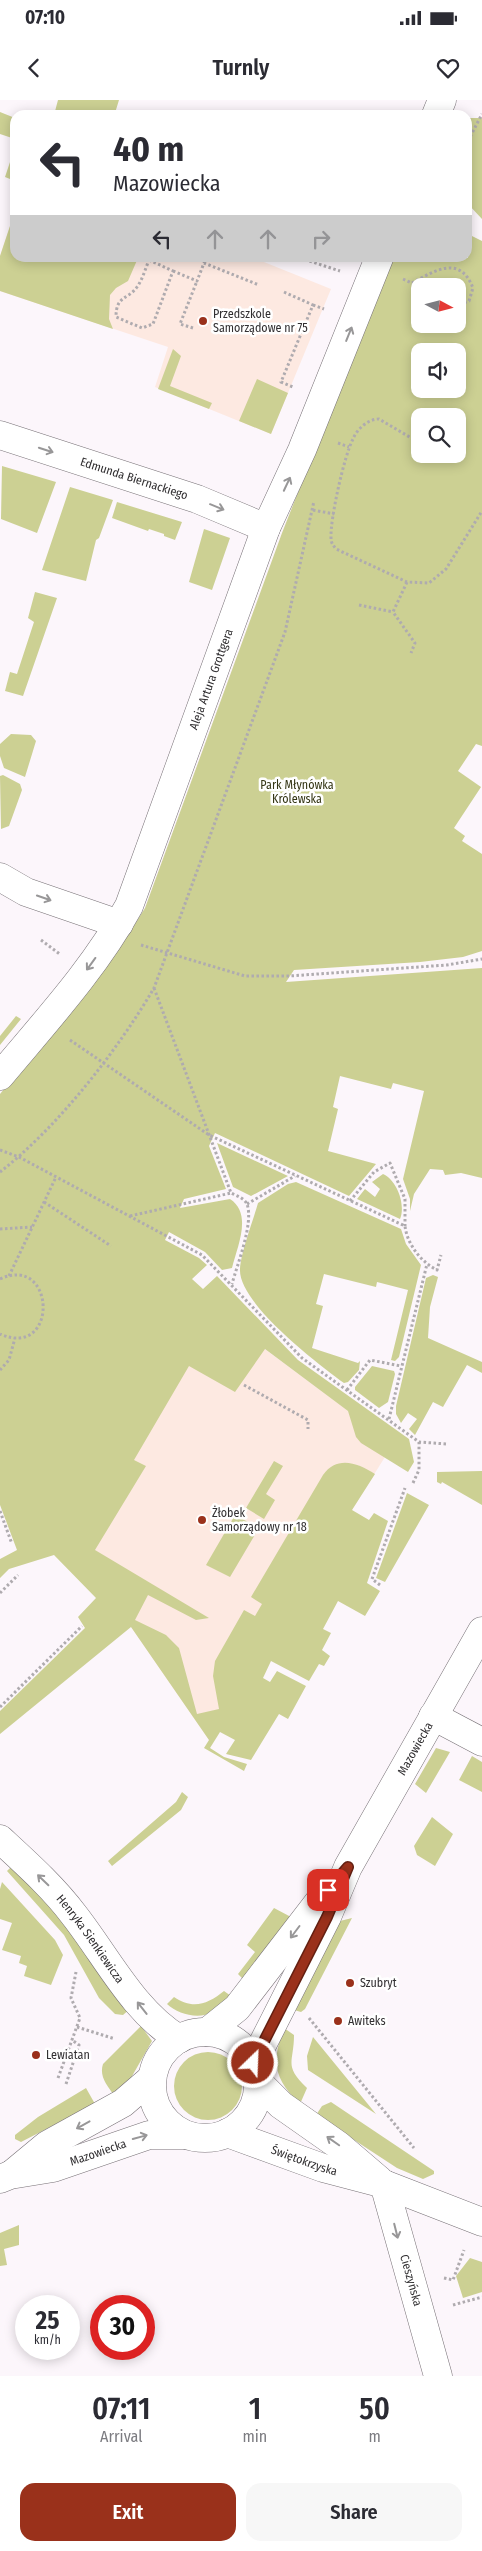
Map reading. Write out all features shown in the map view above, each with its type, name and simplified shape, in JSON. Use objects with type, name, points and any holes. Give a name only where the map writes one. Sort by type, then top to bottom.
[{"type":"street","name":"Aleja Artura Grottgera","points":[[0,1076],[82,976],[118,924],[135,891],[266,528],[302,450],[377,262]]},
{"type":"street","name":"Edmunda Biernackiego","points":[[0,435],[197,499],[266,528]]},
{"type":"street","points":[[0,877],[26,892],[118,924]]},
{"type":"street","name":"Mazowiecka","points":[[255,2072],[327,1917],[348,1867],[482,1631]]},
{"type":"street","points":[[433,1716],[482,1742]]},
{"type":"street","name":"Henryka Sienkiewicza","points":[[0,1839],[63,1900],[144,2010],[163,2029],[179,2039]]},
{"type":"street","name":"Mazowiecka","points":[[207,2032],[237,2008],[318,1902],[348,1867]]},
{"type":"street","points":[[207,2032],[235,2041],[248,2055],[255,2072],[253,2108],[242,2122],[227,2133],[203,2138],[186,2135],[163,2117],[154,2099],[152,2078],[161,2056],[179,2039],[207,2032]]},
{"type":"street","name":"Świętokrzyska","points":[[255,2072],[281,2105],[338,2145],[384,2184]]},
{"type":"street","name":"Mazowiecka","points":[[5,2177],[47,2145],[123,2103],[152,2078]]},
{"type":"street","name":"Świętokrzyska","points":[[227,2133],[323,2168],[384,2184],[482,2222]]},
{"type":"street","name":"Mazowiecka","points":[[5,2177],[53,2168],[149,2135],[186,2135]]},
{"type":"street","name":"Cieszyńska","points":[[384,2184],[438,2376]]},
{"type":"path","points":[[472,133],[482,114]]},
{"type":"path","points":[[148,262],[138,286],[120,299],[116,317],[142,328],[151,326],[173,271]]},
{"type":"path","points":[[155,262],[197,281]]},
{"type":"path","points":[[312,262],[344,273]]},
{"type":"path","points":[[193,328],[180,324],[204,264],[259,285]]},
{"type":"path","points":[[421,278],[437,269],[450,267],[457,270],[468,278],[472,288],[469,301],[466,302]]},
{"type":"path","points":[[284,292],[329,312]]},
{"type":"path","points":[[298,389],[281,382],[314,305]]},
{"type":"path","points":[[411,438],[383,420],[375,419],[359,430],[350,447],[334,514],[331,540],[336,549],[407,582],[424,584],[439,577],[468,537],[482,511]]},
{"type":"path","points":[[337,443],[350,447]]},
{"type":"path","points":[[0,1172],[45,1132],[131,1026],[154,988],[285,632],[316,493]]},
{"type":"path","points":[[313,510],[334,514]]},
{"type":"path","points":[[393,612],[407,582]]},
{"type":"path","points":[[359,605],[393,612],[415,643],[411,653]]},
{"type":"path","points":[[40,940],[64,957]]},
{"type":"path","points":[[168,954],[238,974],[253,976],[290,976],[437,966],[482,959]]},
{"type":"path","points":[[154,988],[231,1193]]},
{"type":"path","points":[[44,1022],[209,1135],[405,1226]]},
{"type":"path","points":[[0,1150],[19,1157],[56,1176],[202,1255],[302,1358],[419,1442],[447,1444]]},
{"type":"path","points":[[350,1200],[374,1172],[390,1163],[405,1199],[405,1226],[410,1243],[426,1264],[437,1270],[441,1255]]},
{"type":"path","points":[[9,1276],[56,1176]]},
{"type":"path","points":[[246,1204],[296,1176]]},
{"type":"path","points":[[130,1216],[231,1193],[242,1198],[246,1204],[247,1227],[232,1285]]},
{"type":"path","points":[[44,1202],[111,1246]]},
{"type":"path","points":[[0,1229],[32,1227]]},
{"type":"path","points":[[389,1419],[426,1264]]},
{"type":"path","points":[[0,1279],[18,1276],[34,1282],[45,1301],[44,1312],[36,1330],[15,1338],[0,1334]]},
{"type":"path","points":[[0,1370],[9,1360],[15,1338]]},
{"type":"path","points":[[347,1390],[370,1360],[401,1366]]},
{"type":"path","points":[[244,1385],[308,1420],[308,1429]]},
{"type":"path","points":[[413,1483],[419,1470],[419,1442]]},
{"type":"path","points":[[380,1585],[372,1579],[405,1488]]},
{"type":"path","points":[[0,1511],[12,1544]]},
{"type":"path","points":[[0,1594],[18,1575]]},
{"type":"path","points":[[0,1706],[82,1626]]},
{"type":"path","points":[[58,2078],[80,2018],[71,1998],[76,1967]]},
{"type":"path","points":[[309,2018],[414,2148]]},
{"type":"path","points":[[77,2027],[115,2039]]},
{"type":"path","points":[[66,2084],[79,2045],[78,2042],[72,2040]]},
{"type":"path","points":[[444,2278],[453,2280],[464,2250]]},
{"type":"path","points":[[453,2305],[482,2297]]},
{"type":"shaded area","name":"Przedszkole Samorządowe nr 75","points":[[10,226],[10,262],[264,262],[331,289],[271,434],[155,387],[168,347],[0,291],[0,256]]},
{"type":"shaded area","name":"Żłobek Samorządowy nr 18","points":[[153,1266],[393,1444],[209,1740],[85,1560]]},
{"type":"green space","points":[[58,100],[119,100],[116,110],[55,110]]},
{"type":"green space","points":[[0,112],[10,116],[10,137],[0,134]]},
{"type":"green space","points":[[472,118],[482,118],[482,219],[472,208]]},
{"type":"green space","points":[[10,162],[10,179],[5,177]]},
{"type":"green space","points":[[10,226],[10,262],[136,262],[128,281],[116,288],[110,295],[109,319],[113,329],[0,291],[0,256]]},
{"type":"green space","name":"Park Młynówka Królewska","points":[[472,236],[482,241],[482,746],[476,744],[458,771],[481,787],[454,828],[465,836],[462,841],[482,854],[482,951],[463,957],[420,962],[294,970],[286,982],[482,968],[482,1178],[461,1173],[445,1175],[443,1170],[430,1169],[414,1194],[410,1211],[410,1199],[403,1179],[424,1091],[393,1083],[391,1089],[340,1076],[333,1107],[338,1109],[328,1151],[376,1164],[349,1196],[215,1133],[209,1146],[226,1189],[184,1199],[180,1208],[230,1199],[237,1205],[241,1213],[242,1231],[232,1268],[222,1270],[205,1252],[169,1232],[165,1240],[199,1258],[207,1265],[192,1279],[203,1289],[217,1276],[298,1360],[409,1439],[414,1462],[408,1472],[361,1443],[356,1437],[348,1411],[265,1349],[235,1392],[189,1366],[134,1460],[146,1466],[95,1550],[209,1618],[196,1620],[148,1595],[135,1620],[166,1635],[179,1648],[197,1714],[219,1709],[213,1676],[215,1661],[244,1610],[255,1616],[262,1604],[251,1597],[323,1475],[335,1465],[341,1463],[355,1464],[375,1474],[352,1510],[369,1520],[374,1513],[388,1521],[367,1583],[380,1591],[365,1616],[338,1601],[323,1629],[331,1633],[322,1650],[330,1656],[324,1666],[319,1664],[309,1681],[271,1661],[263,1678],[270,1682],[277,1671],[306,1686],[288,1719],[279,1714],[251,1760],[226,1754],[235,1740],[220,1732],[210,1748],[224,1757],[247,1764],[244,1771],[204,1748],[209,1740],[131,1627],[0,1734],[0,1711],[85,1628],[78,1617],[96,1598],[54,1555],[9,1569],[0,1578],[0,1559],[17,1550],[0,1505],[0,1094],[119,949],[145,908],[282,533],[388,262],[472,262]]},
{"type":"green space","points":[[173,349],[181,356],[170,386],[212,403],[209,409],[158,389]]},
{"type":"green space","points":[[257,379],[288,393],[271,434],[239,421]]},
{"type":"green space","points":[[2,466],[56,482],[37,533],[1,519]]},
{"type":"green space","points":[[70,487],[113,500],[99,538],[96,540],[86,581],[42,570]]},
{"type":"green space","points":[[117,502],[182,522],[175,540],[164,536],[164,534],[149,529],[148,531],[112,518]]},
{"type":"green space","points":[[204,529],[230,538],[212,590],[189,582]]},
{"type":"green space","points":[[35,592],[57,598],[23,696],[5,691],[10,672],[17,674],[34,622],[28,618]]},
{"type":"green space","points":[[11,734],[31,735],[36,741],[25,777],[4,768],[0,756],[0,744]]},
{"type":"green space","points":[[3,775],[20,784],[22,790],[9,826],[1,829],[0,776]]},
{"type":"green space","points":[[16,1016],[21,1019],[0,1045],[0,1036]]},
{"type":"green space","points":[[217,1143],[288,1176],[251,1196],[233,1187]]},
{"type":"green space","points":[[383,1174],[396,1187],[399,1194],[402,1207],[400,1219],[357,1199],[365,1189],[375,1197],[380,1189],[372,1182]]},
{"type":"green space","points":[[296,1182],[401,1229],[406,1244],[421,1265],[399,1357],[395,1361],[391,1360],[408,1290],[377,1282],[376,1287],[324,1274],[316,1304],[323,1306],[312,1348],[358,1363],[360,1361],[359,1370],[348,1382],[344,1383],[316,1362],[281,1331],[265,1315],[243,1283],[240,1269],[241,1262],[258,1203],[288,1184]]},
{"type":"green space","points":[[433,1275],[438,1277],[430,1307],[428,1338],[482,1362],[482,1373],[467,1365],[443,1407],[433,1402],[415,1435],[409,1429],[417,1419],[408,1413],[401,1423],[396,1414],[396,1406],[426,1278]]},
{"type":"green space","points":[[372,1366],[394,1371],[395,1374],[388,1402],[379,1408],[355,1390],[355,1387]]},
{"type":"green space","points":[[274,1461],[283,1466],[266,1494],[275,1500],[264,1519],[246,1508]]},
{"type":"green space","points":[[482,1471],[482,1505],[442,1482],[441,1484],[437,1482],[437,1472]]},
{"type":"green space","points":[[407,1493],[429,1505],[385,1582],[376,1578]]},
{"type":"green space","points":[[235,1515],[259,1528],[230,1577],[206,1565]]},
{"type":"green space","points":[[436,1748],[450,1752],[426,1793],[415,1784]]},
{"type":"green space","points":[[472,1756],[482,1762],[482,1792],[459,1780]]},
{"type":"green space","points":[[182,1792],[188,1797],[181,1810],[112,1866],[108,1861],[176,1802]]},
{"type":"green space","points":[[432,1817],[453,1834],[435,1866],[417,1855],[414,1846]]},
{"type":"green space","points":[[15,1863],[49,1899],[131,2008],[123,2015],[115,2014],[99,1998],[64,1935],[7,1871]]},
{"type":"green space","points":[[2,1882],[55,1940],[63,1955],[51,1985],[24,1976],[27,1966],[19,1963],[21,1956],[2,1950],[12,1923],[0,1919],[0,1889]]},
{"type":"green space","points":[[274,1908],[291,1917],[243,1979],[238,1974],[255,1952],[247,1945]]},
{"type":"green space","points":[[352,1918],[305,2009],[301,2012],[294,2010],[340,1921]]},
{"type":"green space","points":[[224,1991],[231,1996],[218,2009],[201,2016],[182,2013],[167,2004],[174,1997],[188,2003],[200,2004]]},
{"type":"green space","points":[[141,2026],[152,2041],[131,2078],[113,2094],[103,2076],[103,2064]]},
{"type":"green space","points":[[284,2028],[294,2035],[292,2069],[307,2088],[300,2104],[285,2086],[277,2069],[277,2051]]},
{"type":"green space","points":[[313,2037],[376,2114],[308,2070],[307,2056]]},
{"type":"green space","points":[[208,2052],[221,2055],[232,2062],[239,2073],[242,2086],[239,2099],[232,2110],[221,2117],[208,2120],[195,2117],[184,2110],[177,2099],[174,2086],[177,2073],[184,2062],[195,2055]]},
{"type":"green space","points":[[86,2088],[95,2104],[21,2142],[15,2139],[15,2135],[38,2117]]},
{"type":"green space","points":[[331,2102],[434,2171],[434,2174],[423,2179],[397,2168],[316,2115],[322,2106]]},
{"type":"green space","points":[[19,2225],[19,2245],[4,2249],[7,2265],[0,2266],[0,2233]]},
{"type":"green space","points":[[470,2258],[482,2262],[482,2292],[463,2298],[456,2276]]},
{"type":"place","name":"Przedszkole Samorządowe nr 75","points":[[203,321]]},
{"type":"place","name":"Żłobek Samorządowy nr 18","points":[[202,1520]]},
{"type":"place","name":"Szubryt","points":[[350,1983]]},
{"type":"place","name":"Awiteks","points":[[338,2021]]},
{"type":"place","name":"Lewiatan","points":[[36,2055]]},
{"type":"route","points":[[253,2063],[267,2032],[327,1917],[348,1867],[328,1890]]}]
